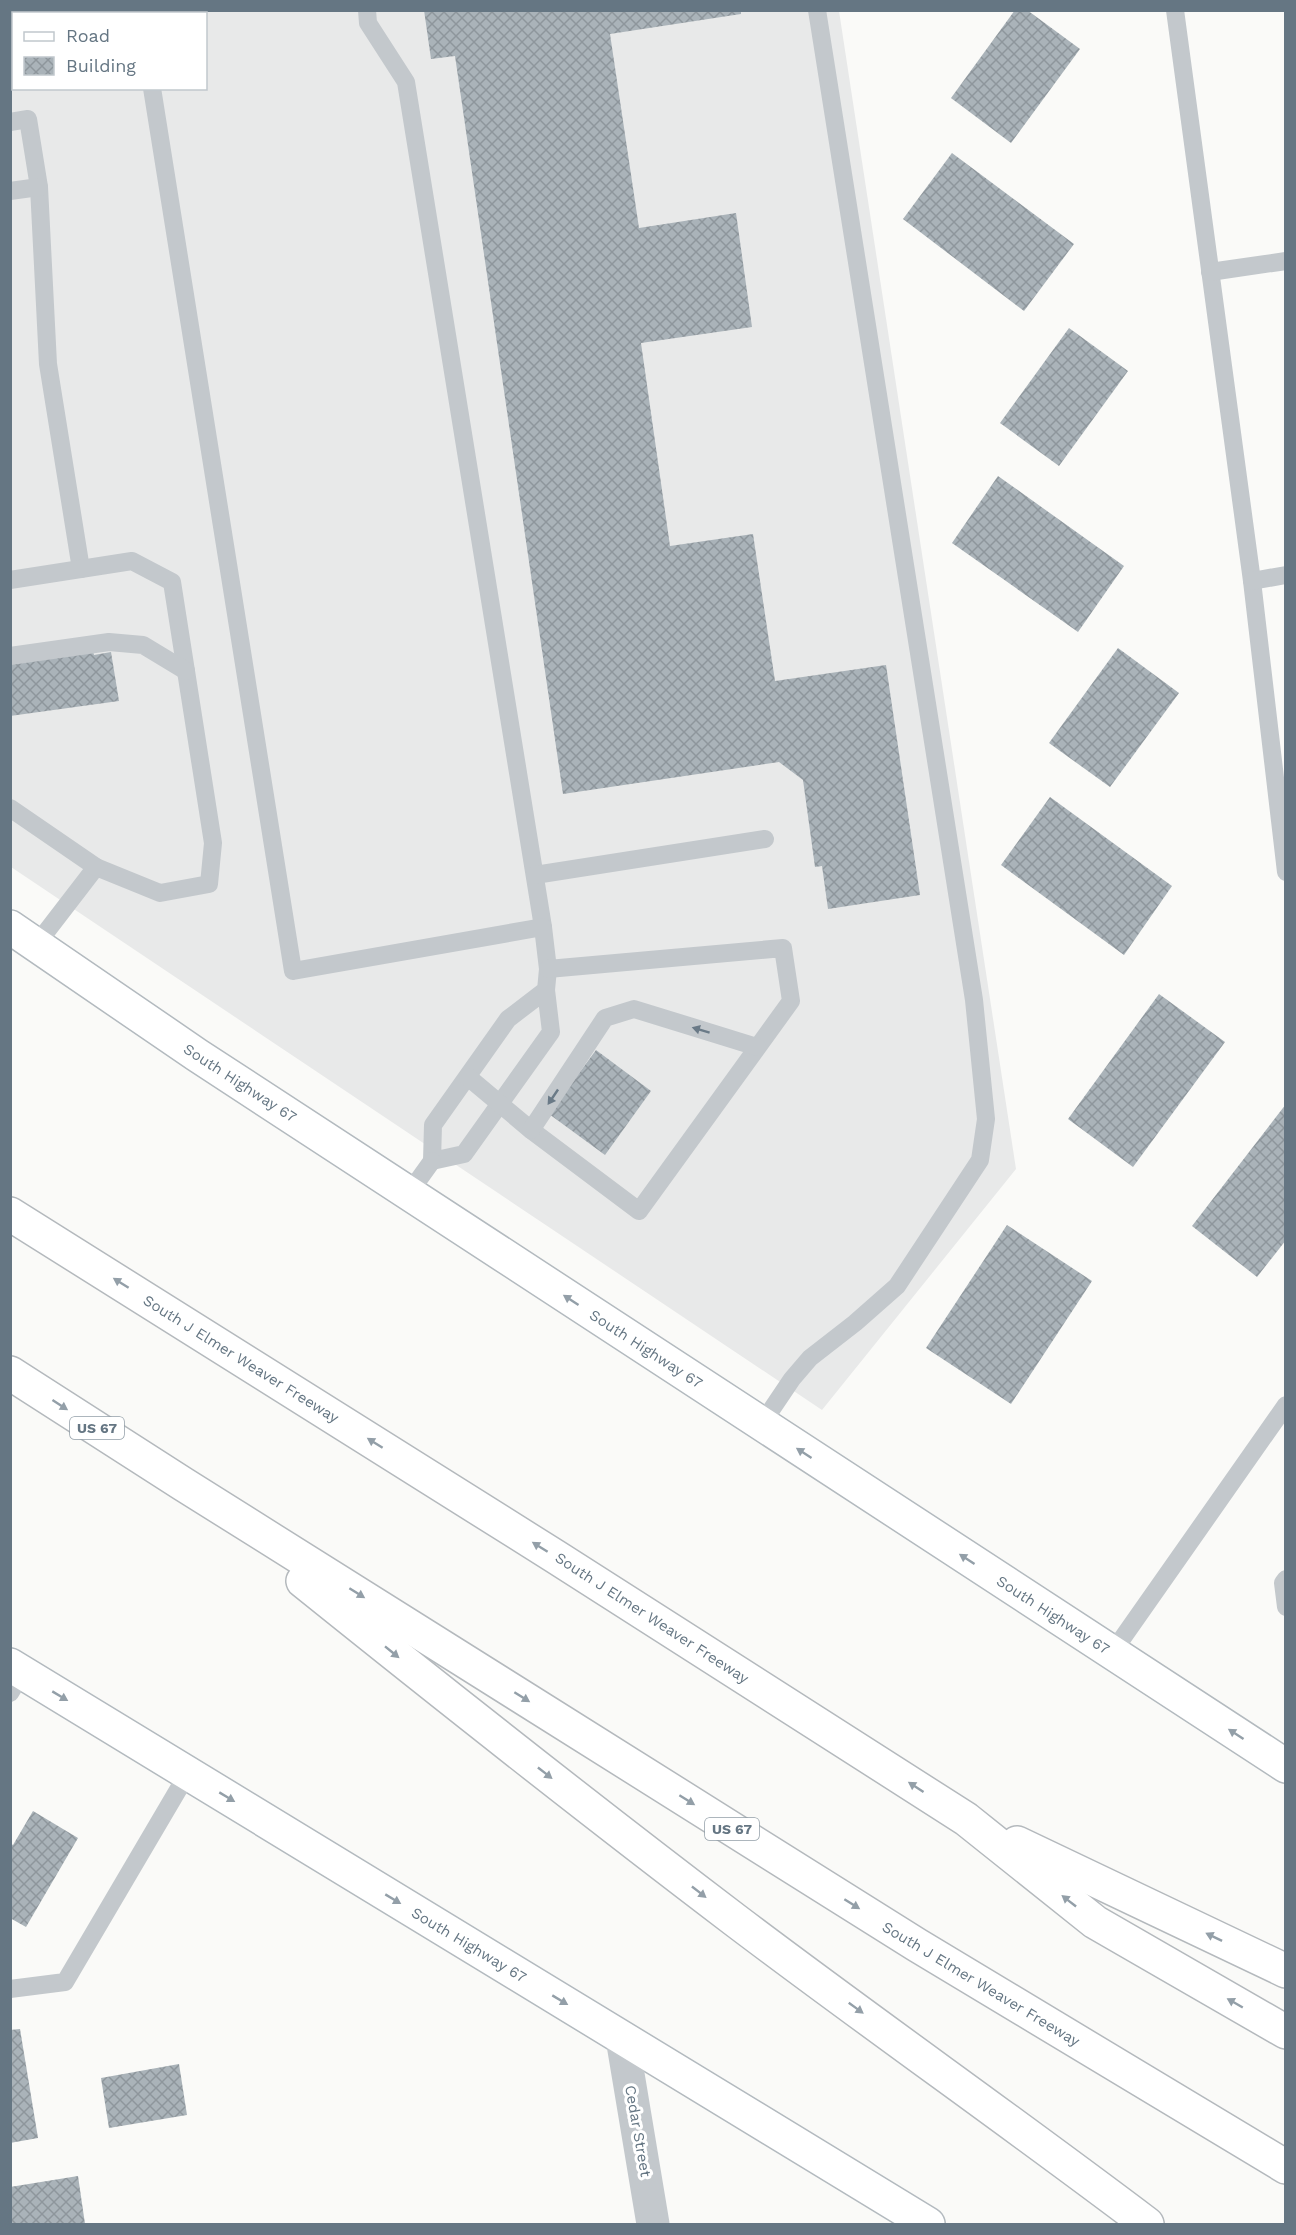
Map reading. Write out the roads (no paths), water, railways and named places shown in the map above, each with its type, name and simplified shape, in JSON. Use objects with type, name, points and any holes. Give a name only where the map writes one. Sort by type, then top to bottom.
[{"type":"main road","name":"South Highway 67","points":[[23,936],[197,1055],[1286,1766]]},
{"type":"main road","name":"South J Elmer Weaver Freeway","points":[[10,1214],[546,1550],[966,1819],[1095,1922],[1286,2032]]},
{"type":"main road","name":"South J Elmer Weaver Freeway","points":[[10,1373],[907,1938],[1286,2167]]},
{"type":"main road","points":[[183,1484],[478,1721],[737,1921],[1147,2224]]},
{"type":"main road","name":"South Highway 67","points":[[13,1672],[188,1773],[928,2224]]},
{"type":"main road","points":[[966,1819],[1286,1971]]},
{"type":"street","name":"Cedar Street","points":[[622,2038],[653,2224]]},
{"type":"lane","points":[[367,10],[368,23],[406,82],[535,875],[548,969],[546,990],[551,1032],[464,1154],[432,1161]]},
{"type":"lane","points":[[761,1425],[792,1378],[810,1358],[897,1286],[980,1160],[986,1119],[972,988],[817,10]]},
{"type":"lane","points":[[1175,10],[1252,581],[1286,872]]},
{"type":"lane","points":[[152,90],[293,971],[543,927]]},
{"type":"lane","points":[[10,122],[28,119],[39,187],[48,364],[81,569]]},
{"type":"lane","points":[[10,192],[39,187]]},
{"type":"lane","points":[[1210,272],[1286,261]]},
{"type":"lane","points":[[10,580],[132,561],[172,582],[213,843],[209,884],[160,893],[96,867],[10,808]]},
{"type":"lane","points":[[1252,581],[1286,575]]},
{"type":"lane","points":[[10,656],[109,642],[143,645],[186,671]]},
{"type":"lane","points":[[535,875],[765,839]]},
{"type":"lane","points":[[23,936],[96,867]]},
{"type":"lane","points":[[468,1077],[531,1130],[639,1211],[791,1001],[783,948],[548,969]]},
{"type":"lane","points":[[409,1193],[432,1161],[433,1125],[508,1019],[546,990]]},
{"type":"lane","points":[[531,1130],[606,1018],[634,1009],[757,1047]]},
{"type":"lane","points":[[1112,1653],[1286,1406]]},
{"type":"lane","points":[[1286,1579],[1283,1582],[1286,1608]]},
{"type":"lane","points":[[10,1989],[65,1982],[188,1773]]}]
